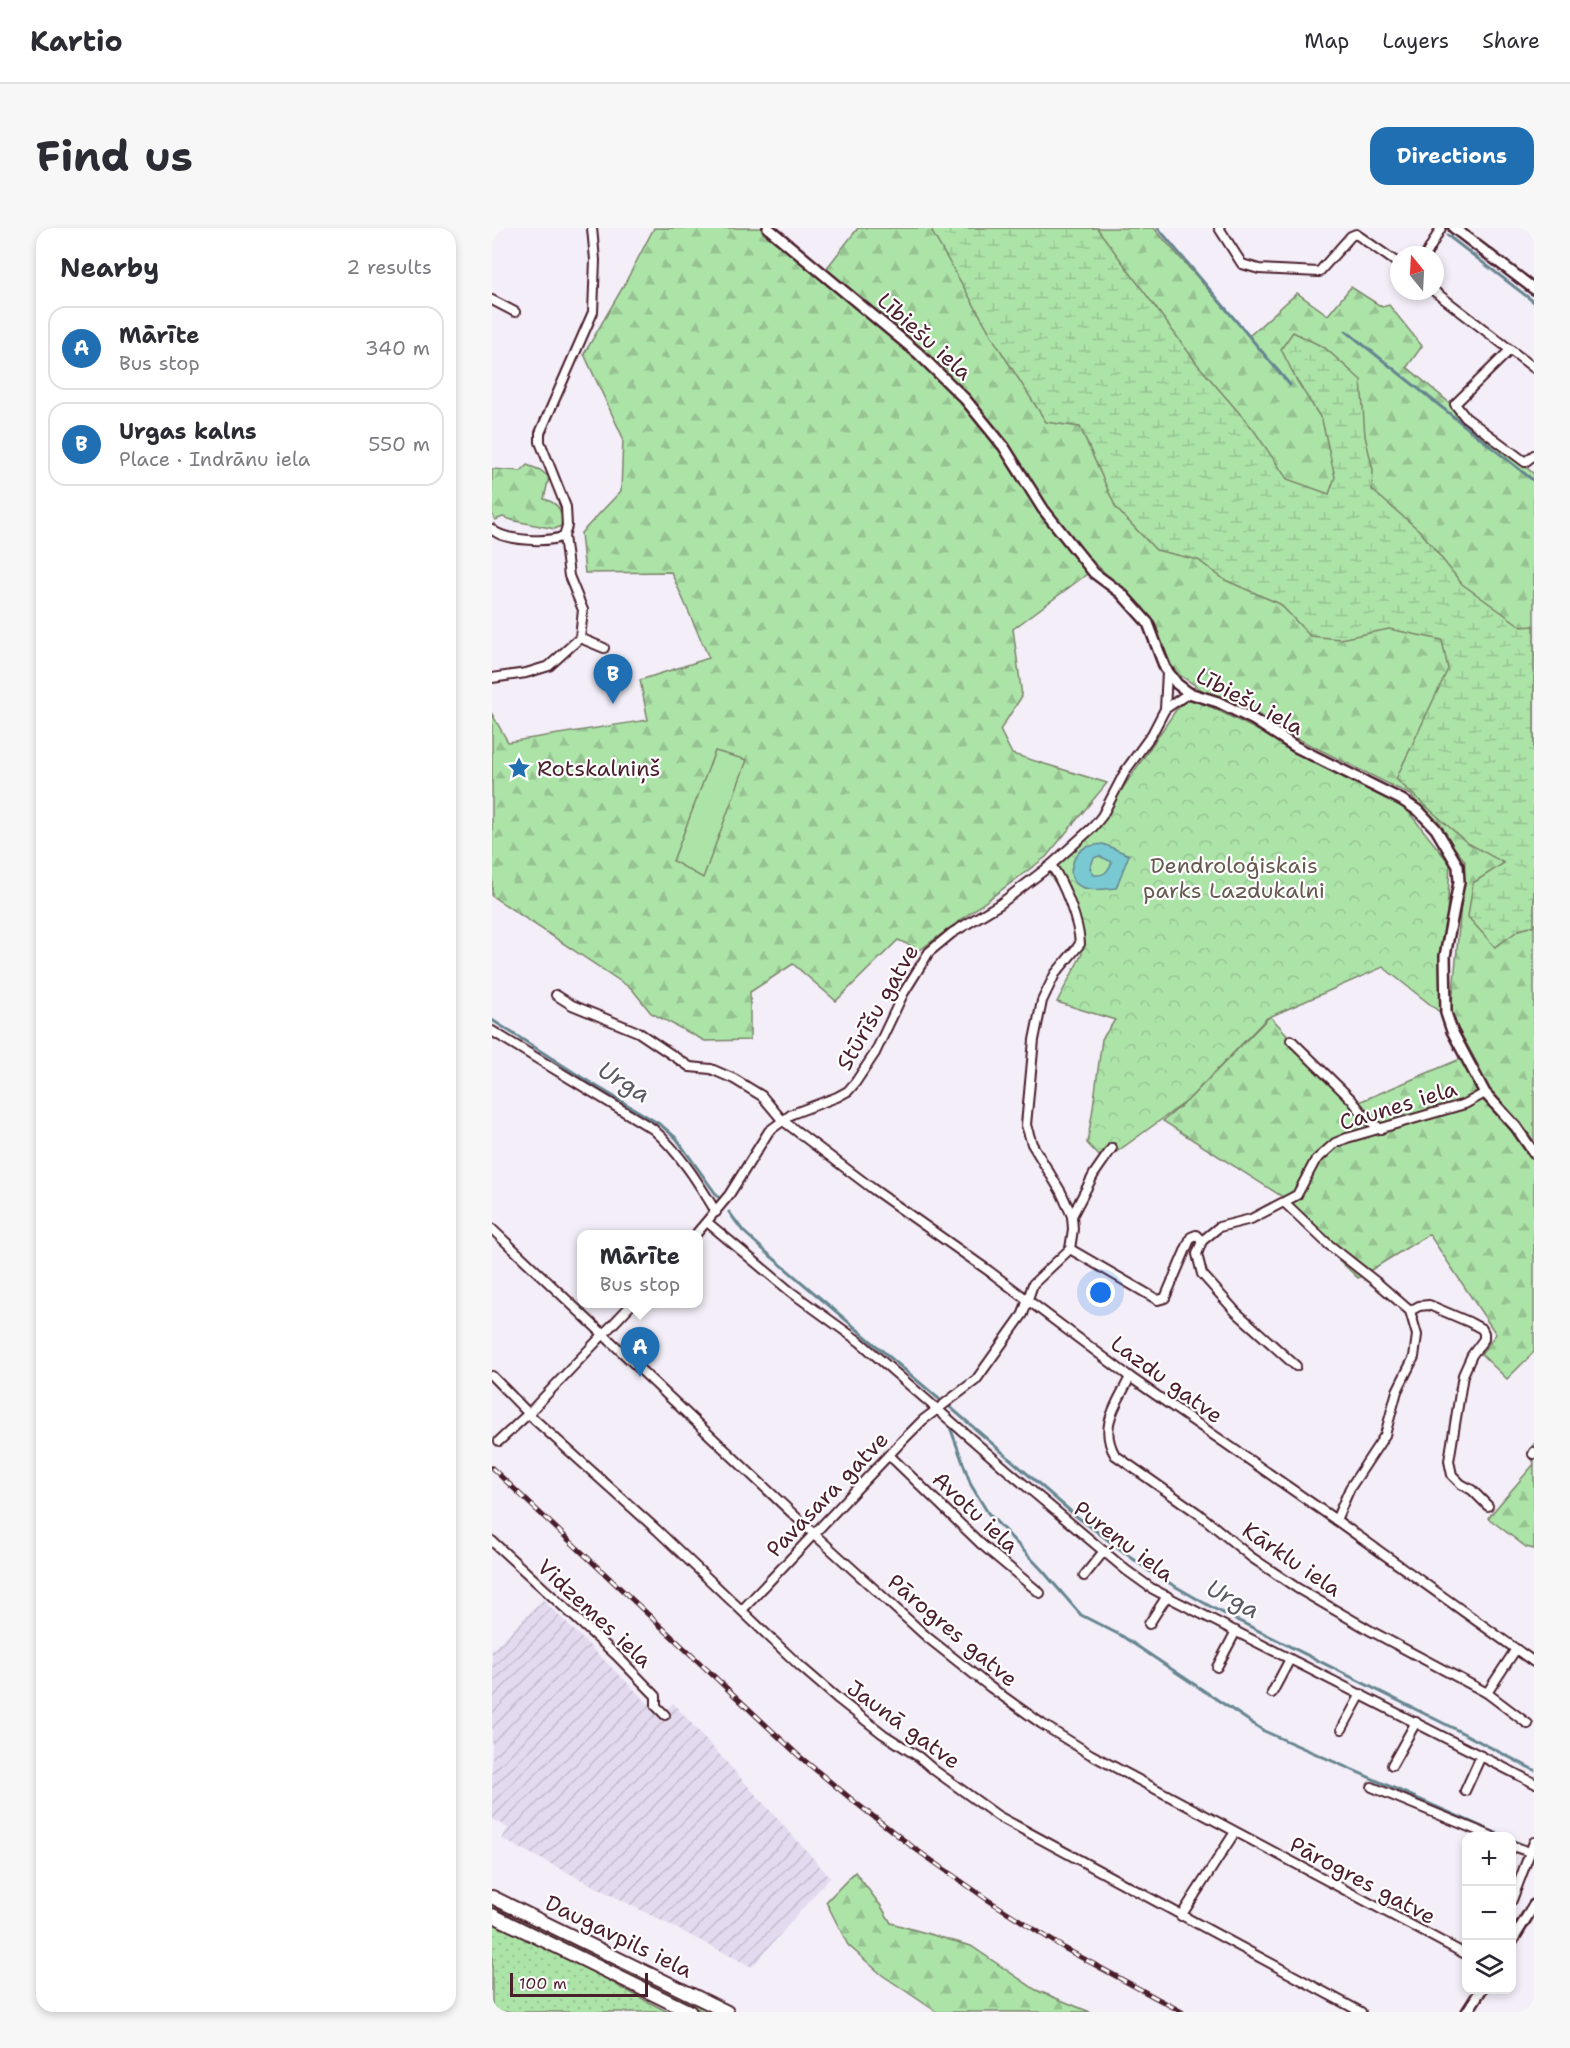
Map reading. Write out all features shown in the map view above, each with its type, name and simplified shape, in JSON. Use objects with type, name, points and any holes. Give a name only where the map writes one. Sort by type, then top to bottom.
[{"type":"highway","name":"Daugavpils iela","points":[[492,1897],[727,2012]]},
{"type":"highway","name":"Daugavpils iela","points":[[494,1917],[690,2012]]},
{"type":"street","points":[[492,678],[526,673],[549,666],[580,638],[583,610],[569,576],[564,537],[567,526],[566,507],[544,452],[540,433],[593,312],[596,260],[592,228]]},
{"type":"street","name":"Lībiešu iela","points":[[768,228],[918,353],[965,399],[1004,447],[1043,509],[1094,573],[1121,593],[1148,623],[1167,672],[1188,693],[1218,702],[1254,720],[1296,747],[1402,800],[1420,812],[1436,829],[1452,852],[1458,866],[1458,882],[1445,956],[1446,1013],[1452,1031],[1485,1094],[1516,1127],[1534,1153]]},
{"type":"street","points":[[1219,228],[1242,264],[1259,269],[1319,273],[1351,236],[1356,234],[1390,258]]},
{"type":"street","points":[[1431,246],[1442,228]]},
{"type":"street","points":[[1454,228],[1534,289]]},
{"type":"street","points":[[1444,299],[1534,368]]},
{"type":"street","points":[[492,300],[515,312]]},
{"type":"street","points":[[1510,350],[1455,404],[1465,417],[1525,462],[1534,454]]},
{"type":"street","points":[[492,529],[500,535],[509,537],[551,540],[564,537]]},
{"type":"street","points":[[580,638],[604,648]]},
{"type":"street","points":[[1165,709],[1167,672]]},
{"type":"street","name":"Stūrīšu gatve","points":[[700,1230],[729,1195],[769,1131],[792,1114],[826,1102],[848,1091],[862,1074],[875,1053],[903,994],[929,951],[952,933],[1000,904],[1051,865],[1093,827],[1102,816],[1126,770],[1152,734],[1165,709],[1188,693]]},
{"type":"street","points":[[1026,1298],[1033,1284],[1070,1249],[1073,1229],[1072,1216],[1061,1192],[1032,1144],[1026,1125],[1034,1040],[1042,1001],[1055,974],[1080,944],[1079,933],[1059,876],[1051,865]]},
{"type":"street","name":"Lazdu gatve","points":[[556,995],[572,1005],[638,1032],[690,1067],[711,1069],[734,1079],[762,1096],[783,1120],[873,1189],[1026,1298],[1130,1377],[1336,1520],[1534,1662]]},
{"type":"street","points":[[492,1031],[653,1129],[674,1149],[716,1212]]},
{"type":"street","points":[[1291,1040],[1351,1099],[1367,1119],[1381,1129]]},
{"type":"street","name":"Caunes iela","points":[[1070,1249],[1158,1300],[1165,1298],[1191,1237],[1196,1235],[1202,1241],[1219,1227],[1240,1223],[1285,1203],[1297,1195],[1315,1161],[1335,1143],[1465,1104],[1485,1094]]},
{"type":"street","points":[[1072,1216],[1094,1174],[1112,1148]]},
{"type":"street","points":[[1285,1203],[1328,1244],[1380,1284],[1410,1311],[1417,1335],[1414,1357],[1396,1391],[1385,1435],[1350,1488],[1336,1520]]},
{"type":"street","name":"Pureņu iela","points":[[707,1222],[791,1292],[860,1342],[940,1408],[1007,1470],[1138,1580],[1534,1783]]},
{"type":"street","name":"Pārogres gatve","points":[[492,1229],[814,1534],[927,1637],[990,1687],[1090,1754],[1462,1952]]},
{"type":"street","points":[[1202,1241],[1197,1254],[1202,1274],[1236,1312],[1296,1366]]},
{"type":"street","name":"Pavasara gatve","points":[[742,1610],[923,1420],[976,1380],[1023,1314],[1026,1298]]},
{"type":"street","points":[[1410,1311],[1419,1306],[1429,1305],[1469,1322],[1482,1329],[1484,1333],[1484,1339],[1472,1355],[1463,1375],[1449,1461],[1452,1475],[1488,1506]]},
{"type":"street","points":[[499,1441],[528,1414],[628,1308]]},
{"type":"street","name":"Jaunā gatve","points":[[492,1376],[518,1400],[528,1414],[837,1698],[998,1816],[1361,2012]]},
{"type":"street","name":"Kārklu iela","points":[[1130,1377],[1107,1430],[1109,1444],[1115,1455],[1199,1514],[1251,1557],[1297,1588],[1486,1693],[1528,1724]]},
{"type":"street","name":"Avotu iela","points":[[889,1455],[981,1544],[1040,1593]]},
{"type":"street","name":"Vidzemes iela","points":[[492,1541],[627,1666],[656,1696],[656,1706],[665,1715]]},
{"type":"street","points":[[1084,1576],[1104,1551]]},
{"type":"street","points":[[1149,1624],[1167,1596]]},
{"type":"street","points":[[1218,1667],[1236,1631]]},
{"type":"street","points":[[1486,1693],[1516,1649]]},
{"type":"street","points":[[1272,1693],[1290,1659]]},
{"type":"street","points":[[1342,1729],[1361,1694]]},
{"type":"street","points":[[1392,1765],[1416,1722]]},
{"type":"street","points":[[1465,1791],[1481,1756]]},
{"type":"street","points":[[1372,1787],[1481,1832]]},
{"type":"street","points":[[1181,1916],[1235,1832]]},
{"type":"street","points":[[1516,1889],[1534,1842]]},
{"type":"street","points":[[1516,1847],[1530,1852]]},
{"type":"street","points":[[1513,1940],[1534,1905]]},
{"type":"street","points":[[1467,2012],[1478,1994]]},
{"type":"shaded area","points":[[543,1600],[661,1716],[673,1703],[830,1877],[752,1967],[502,1839],[508,1828],[492,1819],[492,1650]]},
{"type":"green space","points":[[654,228],[761,228],[819,278],[858,228],[1154,228],[1249,336],[1297,293],[1328,315],[1351,287],[1382,307],[1389,305],[1422,346],[1407,367],[1534,474],[1534,1352],[1507,1379],[1481,1354],[1496,1334],[1429,1234],[1358,1278],[1310,1231],[1286,1199],[1163,1121],[1187,1101],[1270,1016],[1352,1105],[1460,1059],[1478,1065],[1451,1015],[1465,861],[1411,795],[1208,694],[1174,671],[1152,621],[1098,566],[1013,629],[1022,696],[1000,730],[1012,754],[1107,783],[1046,857],[920,950],[898,940],[836,1001],[793,964],[750,992],[750,1040],[705,1041],[651,1013],[632,989],[492,896],[492,714],[508,742],[648,720],[640,680],[709,658],[671,572],[585,573],[581,533],[621,491],[623,438],[584,354]]},
{"type":"green space","points":[[933,228],[1097,228],[1198,365],[1253,429],[1287,479],[1329,494],[1335,477],[1322,420],[1297,381],[1281,349],[1293,332],[1325,348],[1361,380],[1365,436],[1373,470],[1372,490],[1420,531],[1462,584],[1522,627],[1534,626],[1534,926],[1519,930],[1495,947],[1468,917],[1473,883],[1504,863],[1466,842],[1396,779],[1448,669],[1442,640],[1389,629],[1340,639],[1310,636],[1280,604],[1225,580],[1198,560],[1156,550],[1116,508],[1080,427],[1046,422],[997,345],[932,232]]},
{"type":"green space","points":[[527,465],[540,470],[549,477],[544,499],[557,506],[562,516],[561,526],[555,529],[503,517],[495,520],[492,514],[492,469],[521,471]]},
{"type":"green space","name":"Dendroloģiskais parks Lazdukalni","points":[[1191,697],[1400,801],[1450,864],[1441,1013],[1383,967],[1267,1018],[1187,1101],[1104,1161],[1087,1143],[1102,1039],[1115,1020],[1057,1002],[1082,954],[1061,891],[1048,872],[1099,823],[1176,710]]},
{"type":"green space","points":[[715,751],[747,760],[703,878],[673,861]]},
{"type":"green space","points":[[1534,1444],[1534,1464],[1529,1450]]},
{"type":"green space","points":[[1534,1464],[1534,1549],[1526,1547],[1488,1518]]},
{"type":"green space","points":[[855,1872],[891,1923],[971,1946],[1036,1990],[1090,2012],[937,2012],[882,1975],[848,1945],[826,1902]]},
{"type":"green space","points":[[492,1903],[714,2012],[704,2012],[492,1908]]},
{"type":"green space","points":[[492,1923],[500,1924],[591,1969],[668,2012],[492,2012]]},
{"type":"water","points":[[1103,844],[1129,855],[1116,888],[1097,890],[1078,885],[1071,871],[1077,855],[1084,848]],"holes":[[[1099,856],[1112,862],[1101,875],[1094,875],[1090,868],[1094,858]]]},
{"type":"waterway","points":[[1158,228],[1290,385]]},
{"type":"waterway","points":[[1447,235],[1534,302]]},
{"type":"waterway","points":[[1346,331],[1534,481]]},
{"type":"waterway","name":"Urga","points":[[492,1020],[661,1125],[676,1138],[718,1197]]},
{"type":"waterway","name":"Urga","points":[[729,1212],[743,1231],[766,1252],[939,1399]]},
{"type":"waterway","name":"Urga","points":[[950,1407],[1076,1516],[1152,1573],[1213,1608],[1534,1770]]},
{"type":"waterway","points":[[950,1427],[971,1485],[988,1513],[1081,1615],[1122,1636],[1264,1731],[1494,1832]]},
{"type":"waterway","points":[[1516,1842],[1523,1845]]},
{"type":"railway","points":[[492,1468],[799,1756],[856,1803],[914,1848],[988,1900],[1064,1948],[1182,2012]]},
{"type":"place","name":"Urgas kalns","points":[[613,704]]},
{"type":"place","name":"Rotskalniņš","points":[[519,768]]},
{"type":"place","name":"Mārīte","points":[[640,1377]]}]
